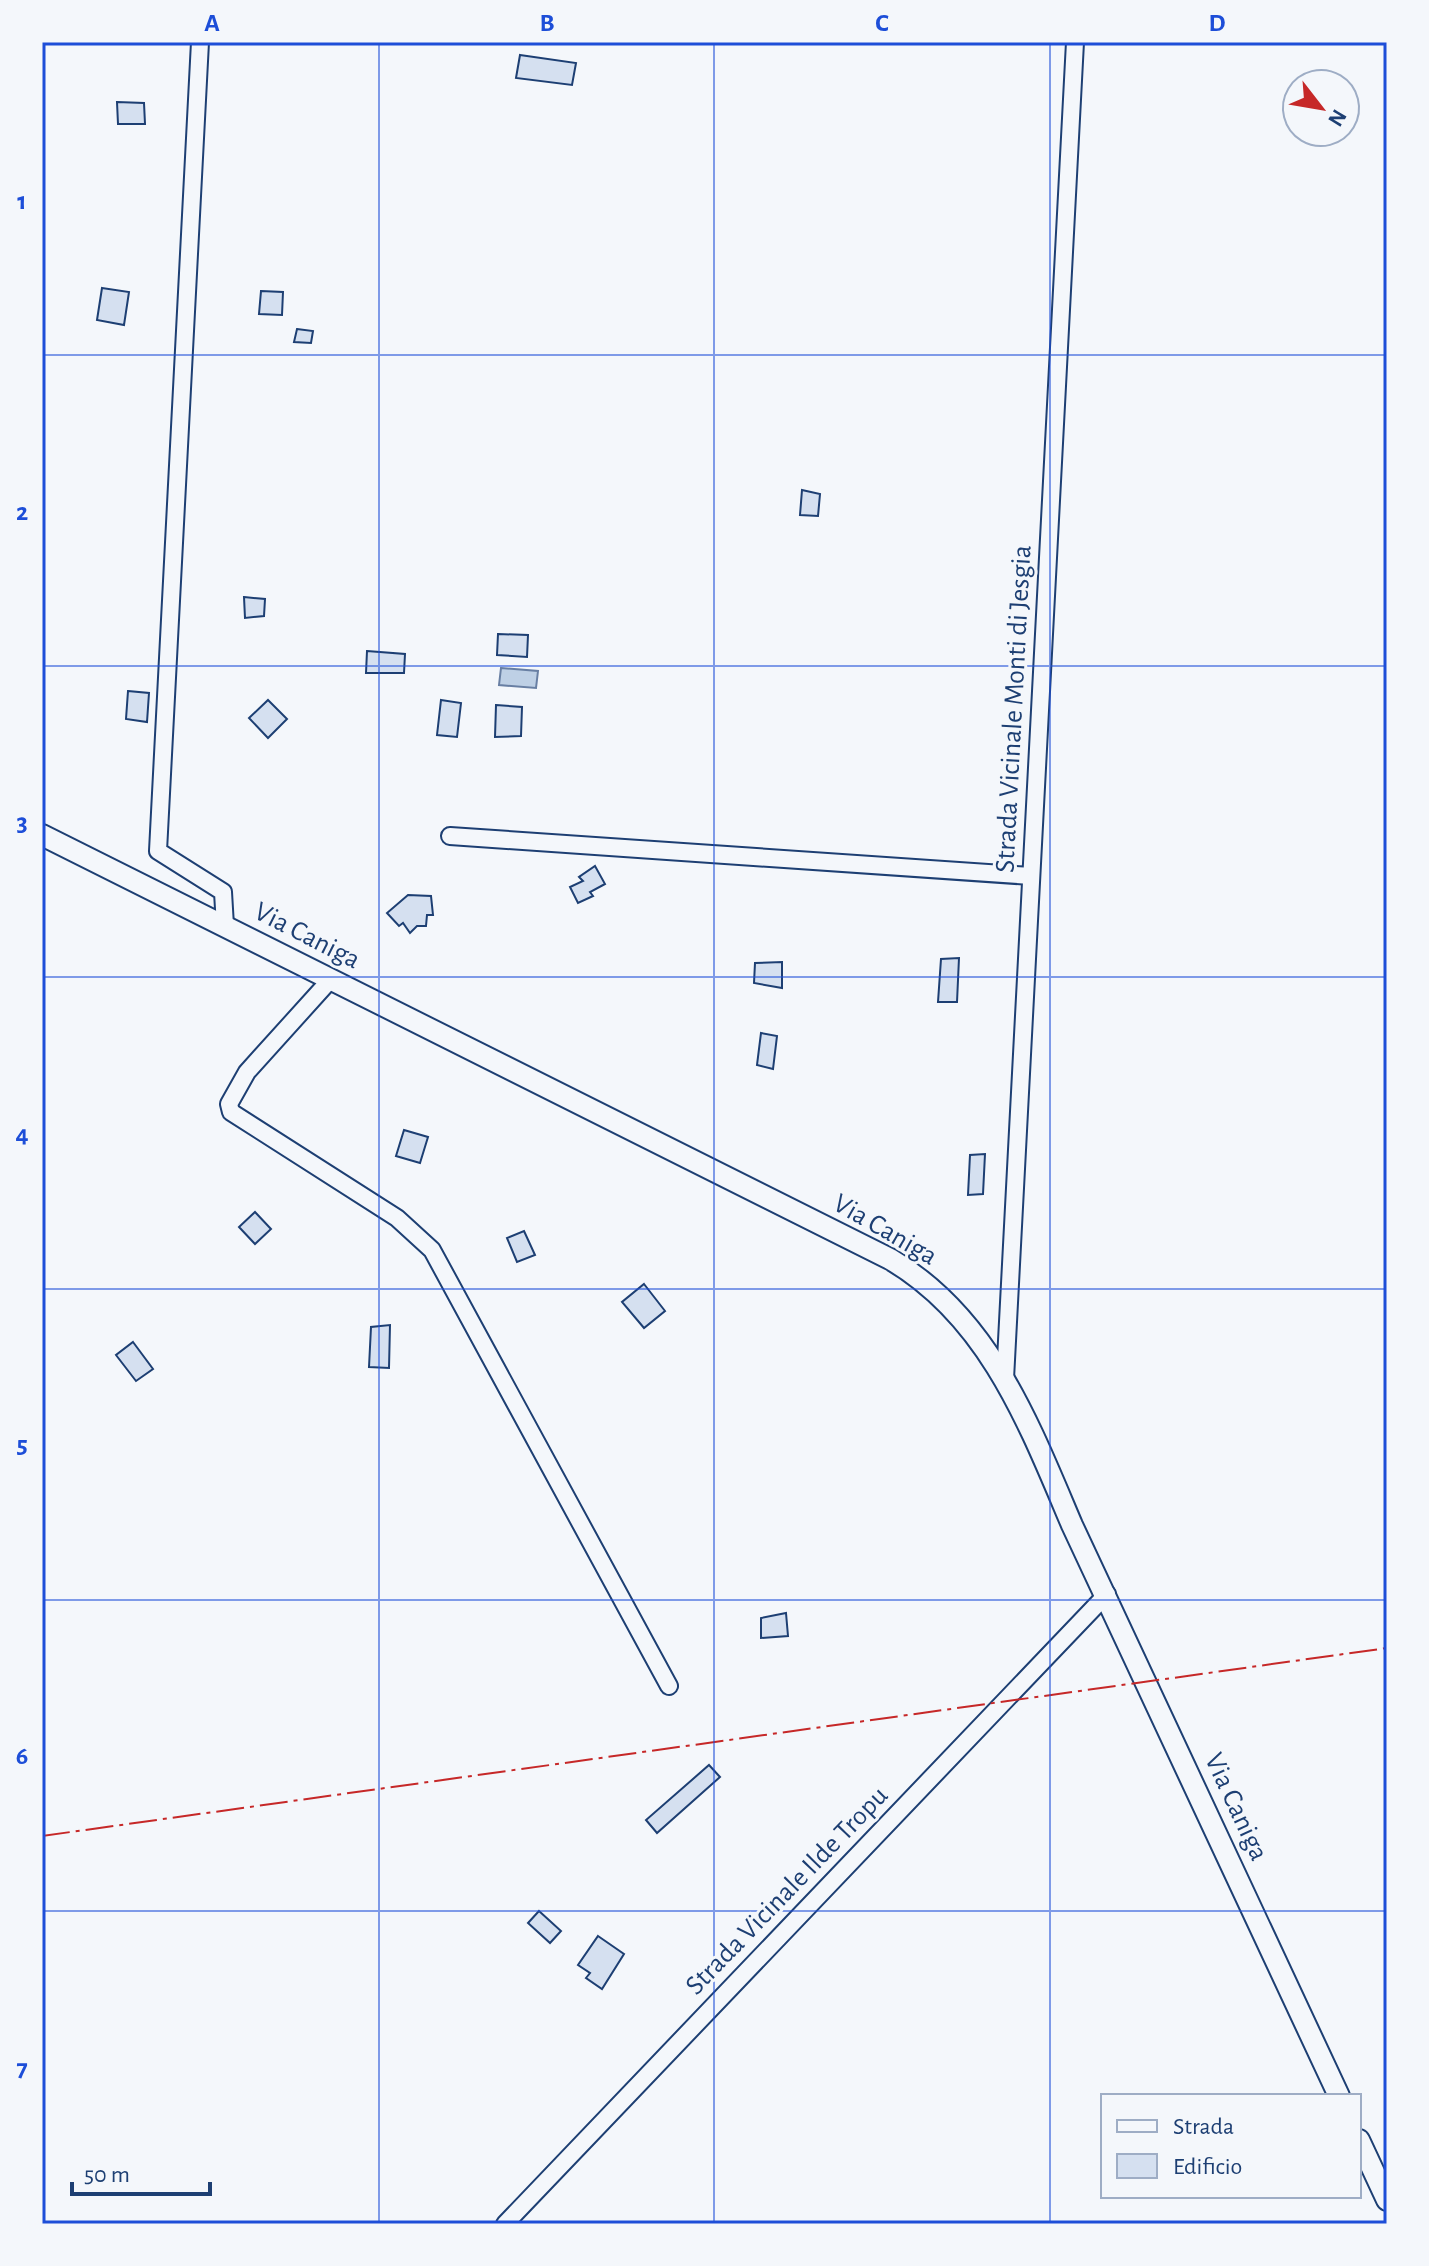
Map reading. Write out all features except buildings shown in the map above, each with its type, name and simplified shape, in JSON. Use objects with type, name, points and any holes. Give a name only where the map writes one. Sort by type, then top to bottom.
[{"type":"street","points":[[200,42],[158,851],[223,892],[225,926]]},
{"type":"street","name":"Strada Vicinale Monti di Jesgia","points":[[1005,1379],[1075,42]]},
{"type":"street","name":"Via Caniga","points":[[42,835],[913,1272],[963,1318],[1005,1379],[1338,2094]]},
{"type":"street","points":[[450,836],[1031,876]]},
{"type":"street","points":[[331,979],[247,1072],[229,1104],[231,1112],[397,1218],[432,1250],[669,1686]]},
{"type":"street","name":"Strada Vicinale Ilde Tropu","points":[[505,2224],[1107,1594]]},
{"type":"street","points":[[1361,2144],[1387,2200]]},
{"type":"water","points":[[501,668],[538,671],[536,688],[499,685]]},
{"type":"power","points":[[42,1836],[1387,1648]]}]
